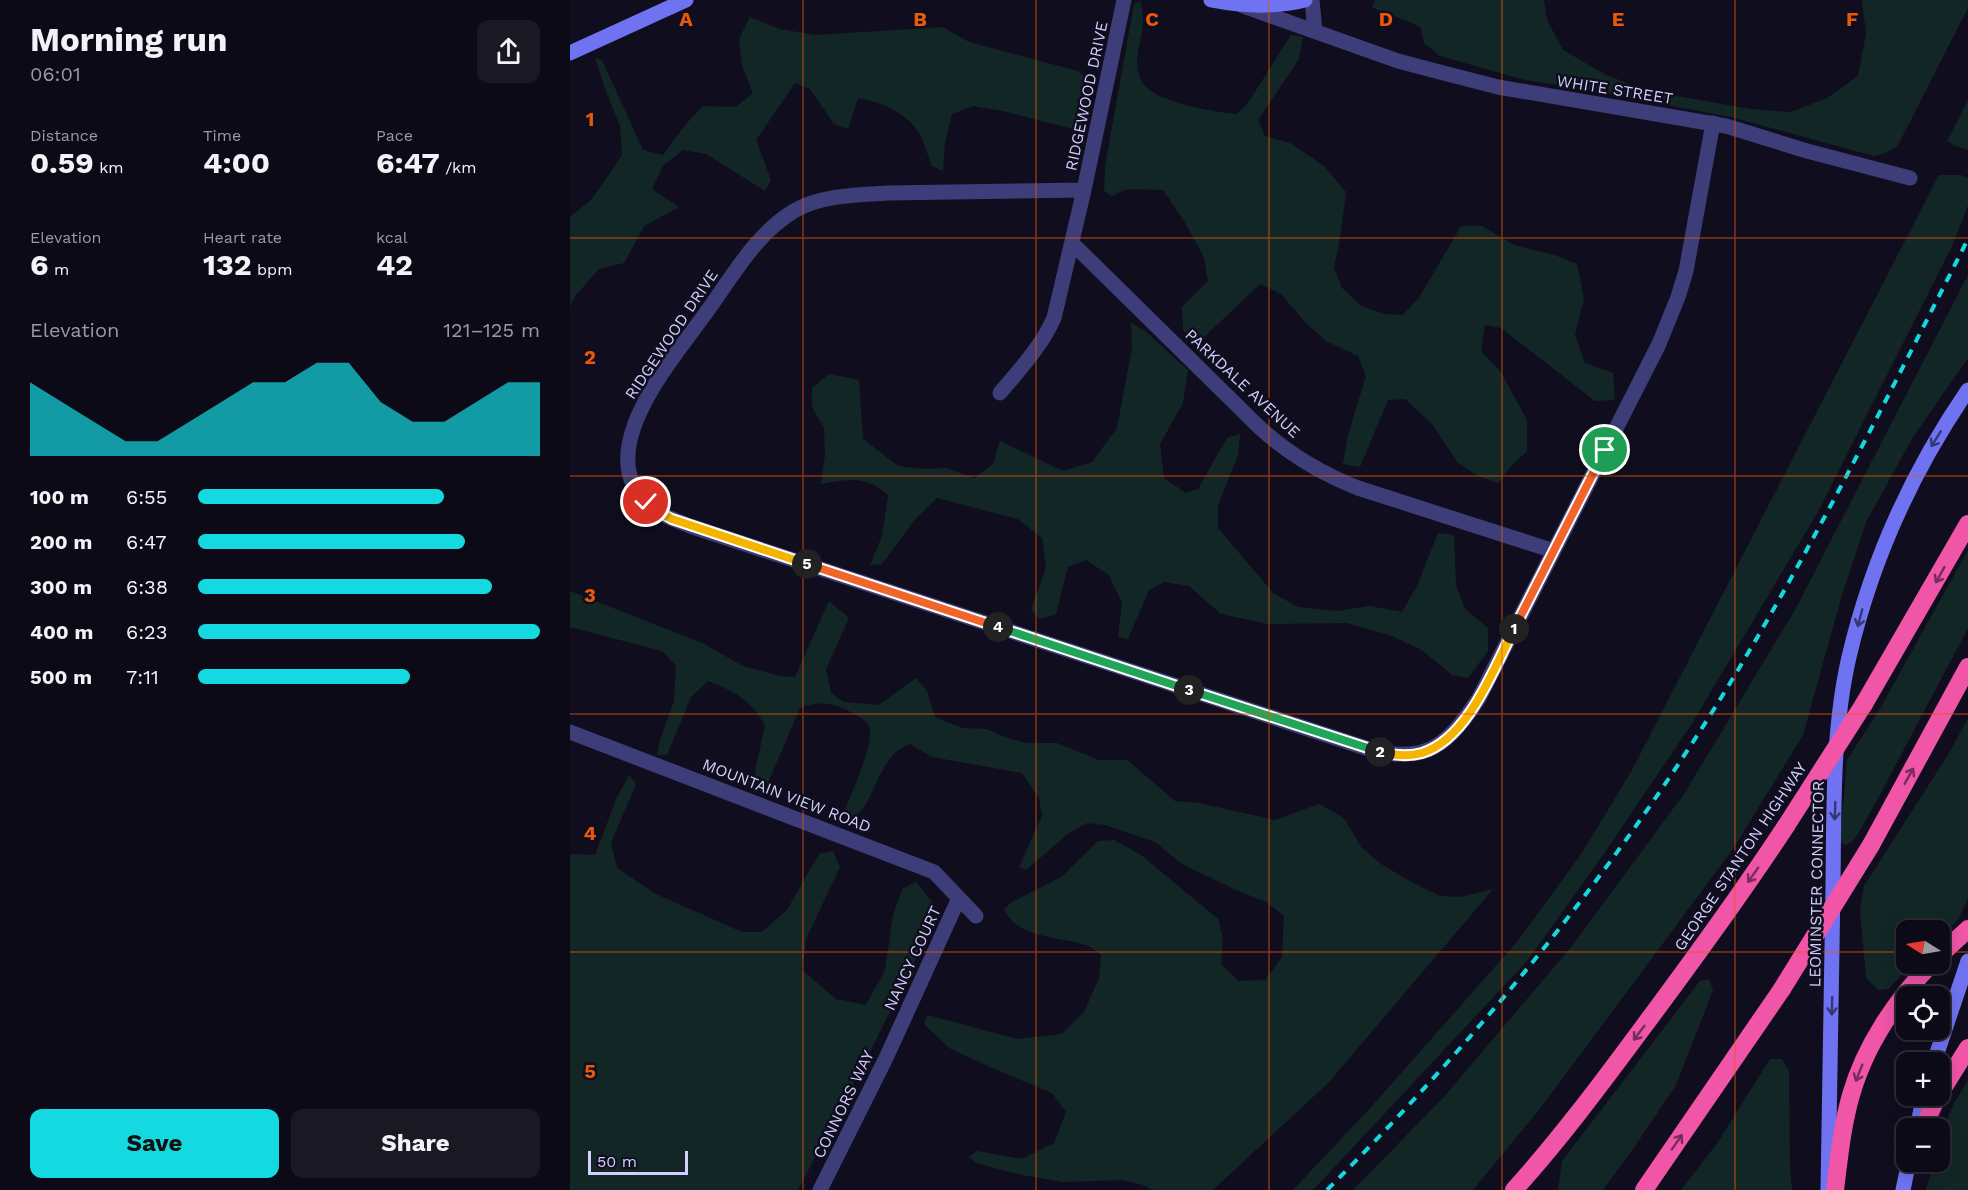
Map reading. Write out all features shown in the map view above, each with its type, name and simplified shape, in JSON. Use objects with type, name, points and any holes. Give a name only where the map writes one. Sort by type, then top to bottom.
[{"type":"highway","name":"GEORGE STANTON HIGHWAY","points":[[1514,1190],[1603,1081],[1674,986],[1786,826],[1864,704],[1968,524]]},
{"type":"highway","points":[[1644,1190],[1782,989],[1871,845],[1968,667]]},
{"type":"highway","points":[[1950,946],[1968,929]]},
{"type":"highway","points":[[1835,1190],[1845,1123],[1857,1077],[1875,1040],[1899,1002],[1922,974]]},
{"type":"highway","points":[[1950,1077],[1968,1048]]},
{"type":"main road","points":[[570,53],[686,0]]},
{"type":"main road","points":[[1210,0],[1269,6],[1298,1]]},
{"type":"main road","name":"LEOMINSTER CONNECTOR","points":[[1828,1190],[1833,882],[1838,745],[1843,692],[1849,659],[1874,568],[1920,466],[1968,390]]},
{"type":"main road","points":[[1937,1052],[1968,961]]},
{"type":"main road","points":[[1903,1190],[1907,1172]]},
{"type":"street","name":"RIDGEWOOD DRIVE","points":[[1124,0],[1084,190],[864,195],[810,204],[782,219],[770,230],[749,254],[660,377],[632,428],[628,449],[630,471],[639,492],[655,510],[690,526],[1358,746],[1396,755],[1419,754],[1448,738],[1464,719],[1485,686],[1659,344],[1678,297],[1692,248],[1713,123]]},
{"type":"street","points":[[1312,0],[1315,31]]},
{"type":"street","name":"WHITE STREET","points":[[1237,4],[1398,61],[1498,87],[1713,123],[1807,151],[1910,177]]},
{"type":"street","points":[[1000,393],[1046,335],[1059,298],[1084,190]]},
{"type":"street","name":"PARKDALE AVENUE","points":[[1072,243],[1258,426],[1296,457],[1325,474],[1358,488],[1554,551]]},
{"type":"street","name":"MOUNTAIN VIEW ROAD","points":[[570,732],[934,872],[976,916]]},
{"type":"street","name":"NANCY COURT","points":[[898,1033],[959,898]]},
{"type":"street","name":"CONNORS WAY","points":[[820,1190],[898,1033]]},
{"type":"green space","points":[[1375,0],[1544,0],[1547,20],[1563,50],[1606,75],[1648,91],[1751,109],[1791,112],[1827,98],[1858,76],[1866,34],[1862,0],[1968,0],[1968,8],[1897,147],[1874,156],[1735,118],[1596,91],[1525,80],[1440,56],[1424,43],[1421,28],[1372,7]]},
{"type":"green space","points":[[1140,1],[1143,26],[1137,65],[1142,82],[1152,92],[1163,97],[1202,109],[1237,114],[1248,103],[1291,35],[1303,37],[1299,59],[1258,120],[1265,136],[1290,143],[1324,166],[1346,192],[1334,268],[1342,288],[1361,306],[1384,314],[1403,315],[1419,298],[1461,226],[1482,226],[1514,245],[1557,256],[1577,264],[1584,299],[1575,335],[1585,363],[1613,373],[1615,400],[1595,401],[1501,328],[1485,325],[1481,351],[1501,372],[1527,420],[1527,451],[1498,483],[1478,476],[1458,463],[1433,425],[1405,399],[1388,400],[1360,467],[1343,464],[1348,435],[1366,376],[1358,356],[1326,341],[1306,323],[1281,294],[1260,284],[1202,339],[1183,331],[1182,307],[1208,281],[1204,257],[1184,221],[1163,190],[1127,189],[1112,196],[1104,191],[1105,166],[1134,4]]},
{"type":"green space","points":[[750,17],[779,29],[816,35],[943,27],[969,42],[1078,71],[1094,85],[1081,127],[1069,128],[1003,111],[973,106],[952,114],[945,143],[943,171],[932,166],[917,130],[898,113],[874,102],[858,98],[848,129],[834,124],[810,89],[795,83],[756,140],[771,180],[765,191],[706,154],[683,150],[663,166],[652,189],[679,207],[644,226],[624,263],[599,269],[576,295],[570,307],[570,217],[592,199],[622,155],[620,126],[595,58],[602,60],[643,150],[663,155],[685,125],[703,106],[736,107],[753,93],[742,66],[739,39]]},
{"type":"green space","points":[[1968,100],[1968,150],[1947,141]]},
{"type":"green space","points":[[1939,175],[1961,175],[1968,178],[1968,205],[1952,246],[1819,510],[1691,725],[1528,960],[1315,1188],[1293,1190],[1372,1106],[1517,942],[1582,853],[1632,770]]},
{"type":"green space","points":[[1968,275],[1968,358],[1913,437],[1866,522],[1842,595],[1803,735],[1733,849],[1542,1106],[1473,1190],[1353,1190],[1443,1098],[1572,946],[1684,794],[1795,610]]},
{"type":"green space","points":[[1131,323],[1144,330],[1188,370],[1183,403],[1160,444],[1164,478],[1186,493],[1198,489],[1227,438],[1240,434],[1238,455],[1218,505],[1218,528],[1273,593],[1298,607],[1337,611],[1370,606],[1402,612],[1417,586],[1438,533],[1454,535],[1456,585],[1465,609],[1488,628],[1488,651],[1468,678],[1452,675],[1423,651],[1392,636],[1347,623],[1268,624],[1221,614],[1189,586],[1164,582],[1149,590],[1128,639],[1118,637],[1122,603],[1109,575],[1086,560],[1068,567],[1056,614],[1040,619],[1031,610],[1046,567],[1042,538],[1018,519],[937,498],[916,518],[882,564],[870,565],[882,536],[888,495],[864,481],[821,484],[825,455],[824,428],[812,407],[812,388],[829,374],[859,380],[863,439],[898,466],[924,469],[946,468],[975,478],[993,464],[1000,441],[1063,471],[1092,462],[1117,428],[1132,348]]},
{"type":"green space","points":[[1968,550],[1968,628],[1855,839],[1846,845],[1840,842],[1847,760],[1881,707]]},
{"type":"green space","points":[[570,591],[702,643],[743,666],[779,676],[795,677],[829,601],[849,618],[826,669],[831,693],[844,702],[879,705],[916,678],[927,691],[935,717],[962,728],[987,729],[1007,738],[1027,743],[1057,743],[1099,760],[1127,760],[1175,801],[1199,803],[1275,820],[1319,804],[1344,818],[1361,847],[1381,864],[1413,883],[1440,896],[1460,897],[1493,889],[1329,1082],[1213,1190],[1153,1190],[1123,1180],[1063,1182],[1017,1174],[977,1163],[969,1157],[977,1151],[1022,1159],[1054,1143],[1066,1112],[1052,1093],[949,1048],[924,1024],[928,1015],[1017,1039],[1062,1034],[1084,1012],[1099,978],[1101,955],[1086,945],[1040,935],[1018,926],[1004,909],[1012,902],[1061,877],[1098,841],[1114,840],[1141,855],[1218,919],[1223,939],[1221,964],[1238,981],[1265,980],[1282,957],[1284,916],[1266,902],[1182,864],[1155,842],[1105,825],[1087,823],[1069,833],[1026,870],[1019,867],[1042,816],[1039,798],[1022,773],[932,757],[910,744],[892,756],[867,802],[861,811],[850,820],[844,812],[862,767],[870,731],[868,724],[861,718],[833,705],[817,704],[800,708],[767,785],[756,786],[755,771],[765,726],[760,717],[741,698],[708,681],[691,697],[667,755],[657,755],[674,701],[676,666],[662,651],[570,627]]},
{"type":"green space","points":[[1968,718],[1968,899],[1958,919],[1950,928],[1950,920],[1896,920],[1896,974],[1903,974],[1888,989],[1878,990],[1866,978],[1860,910],[1864,886],[1951,750]]},
{"type":"green space","points":[[629,775],[636,784],[611,843],[617,868],[656,894],[742,932],[762,932],[787,910],[819,854],[833,851],[840,867],[806,939],[802,970],[836,999],[866,1005],[885,970],[893,915],[902,889],[916,882],[933,903],[927,936],[798,1190],[570,1190],[570,854],[595,855],[617,797]]},
{"type":"green space","points":[[1709,979],[1713,990],[1676,1085],[1635,1146],[1603,1190],[1558,1190],[1562,1161],[1700,981]]},
{"type":"green space","points":[[1770,1059],[1782,1059],[1789,1071],[1792,1190],[1681,1190],[1718,1142]]},
{"type":"green space","points":[[1968,1080],[1968,1190],[1926,1190],[1931,1172],[1950,1172],[1950,1118],[1948,1118]]},
{"type":"railway","points":[[1327,1190],[1437,1074],[1540,953],[1589,890],[1681,760],[1724,693],[1789,582],[1968,239]]},
{"type":"route","points":[[646,502],[663,515],[690,526],[1369,749],[1407,755],[1429,750],[1448,738],[1479,698],[1605,450]]}]
